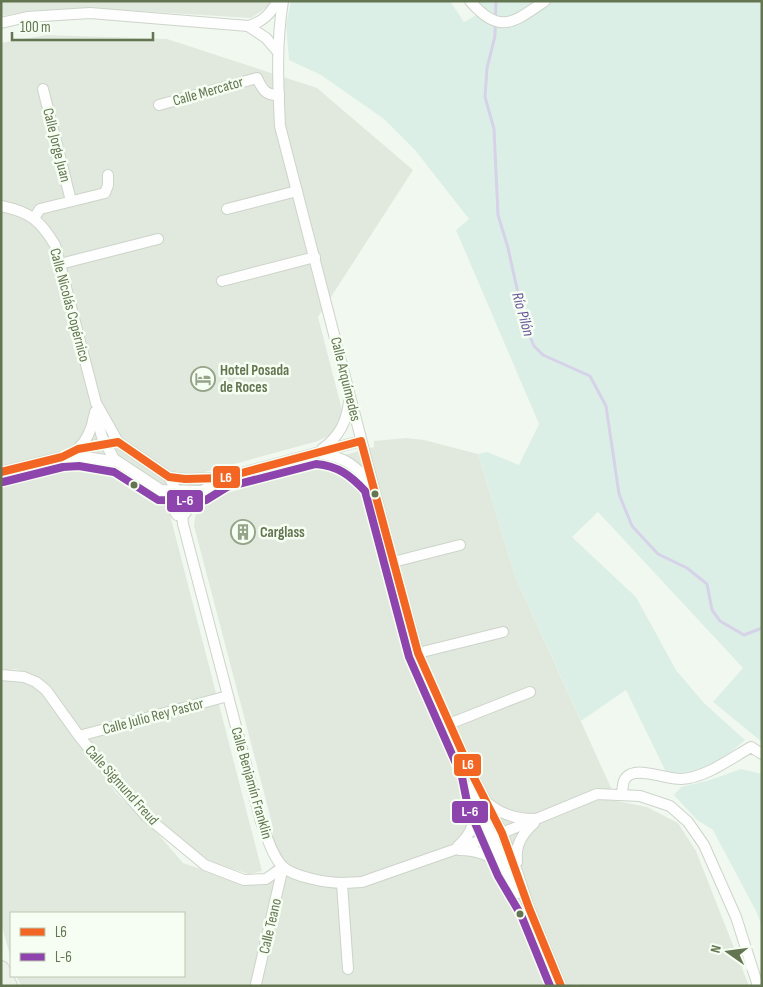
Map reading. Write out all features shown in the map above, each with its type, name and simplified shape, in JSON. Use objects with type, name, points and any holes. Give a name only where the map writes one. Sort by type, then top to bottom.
[{"type":"highway","points":[[1,968],[9,986]]},
{"type":"street","points":[[1,23],[27,17],[90,13],[248,26],[256,24],[270,15],[278,1]]},
{"type":"street","name":"Calle Arquímedes","points":[[283,1],[278,52],[280,126],[418,653],[472,774],[482,802]]},
{"type":"street","points":[[470,1],[480,13],[489,19],[505,22],[516,21],[545,1]]},
{"type":"street","points":[[248,26],[266,38],[278,52]]},
{"type":"street","name":"Calle Mercator","points":[[159,105],[257,78],[264,91],[271,96],[279,96]]},
{"type":"street","name":"Calle Jorge Juan","points":[[43,89],[71,201]]},
{"type":"street","name":"Calle Jorge Juan","points":[[34,218],[40,209],[105,192],[108,185],[108,175]]},
{"type":"street","points":[[227,210],[297,191]]},
{"type":"street","name":"Calle Nicolás Copérnico","points":[[1,206],[18,210],[34,218],[46,230],[54,245],[105,443],[109,452],[118,462]]},
{"type":"street","points":[[60,264],[158,239]]},
{"type":"street","points":[[222,281],[315,258]]},
{"type":"street","points":[[315,454],[333,442],[340,434],[348,411],[349,392]]},
{"type":"street","points":[[78,453],[92,427],[95,407]]},
{"type":"street","name":"Calle Nicolás Copérnico","points":[[95,407],[118,442]]},
{"type":"street","points":[[105,443],[111,432]]},
{"type":"street","points":[[1,472],[78,453],[105,443],[118,442],[169,477],[184,479],[223,478],[361,441]]},
{"type":"street","points":[[78,453],[118,462],[161,490],[202,490]]},
{"type":"street","points":[[315,454],[329,455],[344,460],[360,470],[374,486]]},
{"type":"street","name":"Calle Benjamín Franklin","points":[[169,477],[180,498],[181,518],[261,822],[272,850],[284,867]]},
{"type":"street","points":[[181,518],[202,490],[223,478]]},
{"type":"street","points":[[177,491],[183,485],[209,479]]},
{"type":"street","name":"Calle Benjamín Franklin","points":[[161,490],[181,518]]},
{"type":"street","points":[[393,562],[460,545]]},
{"type":"street","points":[[418,653],[503,632]]},
{"type":"street","name":"Calle Sigmund Freud","points":[[1,675],[24,677],[36,682],[46,690],[78,736],[147,817],[205,865],[244,880],[266,879],[284,867]]},
{"type":"street","points":[[449,724],[530,692]]},
{"type":"street","name":"Calle Julio Rey Pastor","points":[[78,736],[228,696]]},
{"type":"street","points":[[622,794],[623,781],[628,775],[636,773],[680,779],[692,777],[706,771],[751,747],[762,754]]},
{"type":"street","name":"Calle Arquímedes","points":[[472,774],[474,787],[521,888],[561,986]]},
{"type":"street","name":"Calle Arquímedes","points":[[474,787],[529,908]]},
{"type":"street","points":[[284,867],[309,878],[342,884],[362,882],[497,835],[597,794],[640,796],[670,806],[688,822],[704,845],[736,917],[758,986]]},
{"type":"street","points":[[453,850],[464,840],[473,827],[482,802],[503,814],[526,819],[540,818]]},
{"type":"street","points":[[453,850],[479,852],[496,860],[512,871],[518,843],[526,831],[540,818]]},
{"type":"street","name":"Calle Teano","points":[[256,984],[284,867]]},
{"type":"street","name":"Calle Arquímedes","points":[[512,871],[521,888]]},
{"type":"street","points":[[342,884],[348,969]]},
{"type":"shaded area","points":[[1,1],[272,1],[272,4],[251,18],[89,8],[29,11],[1,16]]},
{"type":"shaded area","points":[[291,1],[450,1],[464,22],[480,13],[470,1],[762,1],[762,742],[713,702],[743,668],[598,512],[572,537],[636,597],[676,670],[704,703],[745,740],[726,756],[702,769],[684,773],[666,772],[626,690],[581,721],[515,576],[478,454],[487,452],[519,465],[539,424],[456,230],[469,219],[415,150],[384,119],[321,75],[289,60],[286,25]]},
{"type":"shaded area","points":[[47,35],[167,39],[317,88],[413,170],[318,317],[342,410],[338,423],[330,435],[318,441],[201,473],[170,515],[262,871],[249,874],[212,863],[154,820],[110,771],[47,685],[16,669],[1,671],[1,43]]},
{"type":"shaded area","points":[[406,438],[424,440],[478,454],[515,576],[617,801],[647,807],[678,823],[696,851],[749,986],[578,986],[578,984],[565,986],[21,986],[16,977],[185,977],[185,912],[10,912],[10,955],[1,923],[1,681],[21,679],[39,690],[116,793],[159,835],[183,863],[248,885],[270,872],[275,862],[272,823],[194,526],[195,517],[204,499],[211,491],[374,447],[374,441]]},
{"type":"shaded area","points":[[741,769],[762,774],[762,926],[713,830],[697,820],[674,795],[681,787],[710,780]]},
{"type":"waterway","name":"Río Pilón","points":[[496,1],[495,36],[487,68],[485,97],[494,129],[498,215],[508,248],[525,325],[534,346],[543,355],[590,376],[606,406],[619,494],[632,526],[658,554],[687,568],[707,584],[712,610],[720,621],[744,635],[762,628]]},
{"type":"transit line","name":"L6","points":[[1,472],[62,457],[78,449],[118,442],[169,477],[185,479],[223,478],[361,441],[418,653],[472,774],[502,833],[529,908],[561,986]]},
{"type":"transit line","name":"L-6","points":[[3,482],[63,467],[79,466],[114,472],[158,500],[202,501],[227,487],[316,464],[337,469],[354,480],[365,491],[409,657],[462,777],[468,807],[498,876],[521,915],[550,986]]},
{"type":"place","name":"Hotel Posada de Roces","points":[[203,379]]},
{"type":"place","name":"Carglass","points":[[243,532]]}]
